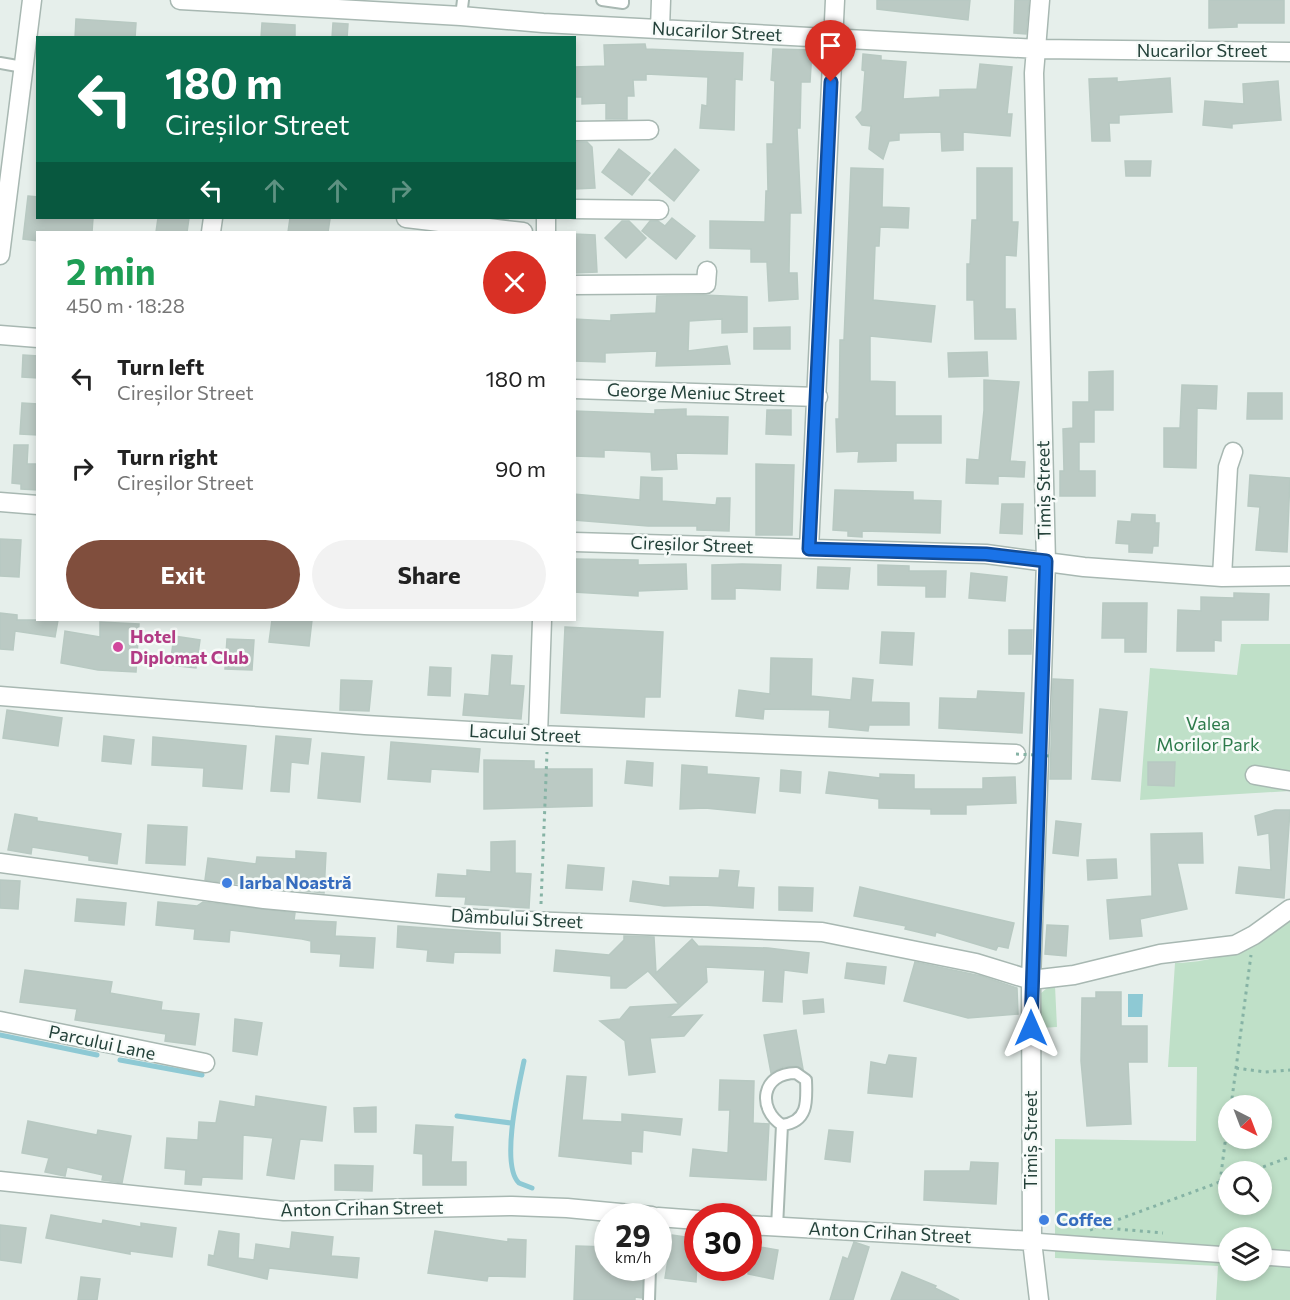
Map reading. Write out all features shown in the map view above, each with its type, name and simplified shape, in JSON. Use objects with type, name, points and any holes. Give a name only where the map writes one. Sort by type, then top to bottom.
[{"type":"street","points":[[0,255],[32,0]]},
{"type":"street","name":"Nucarilor Street","points":[[180,0],[462,8],[544,30],[660,29],[1038,49],[1290,52]]},
{"type":"street","points":[[660,29],[661,0]]},
{"type":"street","points":[[809,549],[835,0]]},
{"type":"street","name":"Timiș Street","points":[[1040,0],[1038,49],[1034,74],[1046,561],[1031,980],[1032,1241],[1040,1300]]},
{"type":"street","points":[[576,131],[649,130]]},
{"type":"street","points":[[576,209],[659,210]]},
{"type":"street","points":[[414,219],[515,231]]},
{"type":"street","points":[[576,285],[706,284],[707,271]]},
{"type":"street","points":[[0,335],[36,338]]},
{"type":"street","name":"George Meniuc Street","points":[[576,388],[818,397]]},
{"type":"street","points":[[1222,577],[1228,467],[1233,452]]},
{"type":"street","points":[[0,502],[36,505]]},
{"type":"street","name":"Cireșilor Street","points":[[576,542],[986,554],[1084,567],[1222,577],[1290,576]]},
{"type":"street","points":[[542,621],[543,735]]},
{"type":"street","name":"Lacului Street","points":[[0,696],[329,722],[543,735],[1016,754]]},
{"type":"street","points":[[1255,775],[1290,781]]},
{"type":"street","name":"Dâmbului Street","points":[[0,862],[264,899],[477,919],[822,932],[976,963],[1031,980]]},
{"type":"street","points":[[1031,980],[1074,975],[1160,954],[1219,949],[1254,935],[1290,909]]},
{"type":"street","name":"Parcului Lane","points":[[0,1021],[205,1063]]},
{"type":"street","name":"Anton Crihan Street","points":[[0,1181],[284,1211],[512,1206],[594,1211]]},
{"type":"street","name":"Anton Crihan Street","points":[[762,1226],[1032,1241]]},
{"type":"street","points":[[1032,1241],[1218,1254]]},
{"type":"street","points":[[1272,1258],[1290,1259]]},
{"type":"lane","points":[[602,0],[623,3],[623,0]]},
{"type":"lane","points":[[0,63],[23,67]]},
{"type":"lane","points":[[777,1227],[782,1125],[771,1113],[767,1098],[768,1085],[776,1076],[796,1073],[806,1080],[805,1110],[795,1123],[782,1125]]},
{"type":"lane","points":[[649,1300],[650,1281]]},
{"type":"path","points":[[540,921],[543,735]]},
{"type":"path","points":[[1016,754],[1051,756]]},
{"type":"path","points":[[1232,1095],[1254,935]]},
{"type":"path","points":[[1236,1068],[1265,1072],[1290,1070]]},
{"type":"path","points":[[1272,1164],[1290,1157]]},
{"type":"path","points":[[1073,1243],[1093,1227],[1218,1183]]},
{"type":"green space","name":"Valea Morilor Park","points":[[1241,644],[1290,644],[1290,791],[1140,800],[1150,668],[1237,675]]},
{"type":"green space","points":[[1290,917],[1290,1300],[1216,1300],[1218,1266],[1055,1258],[1055,1139],[1196,1141],[1197,1067],[1168,1067],[1175,963],[1209,959],[1249,944]]},
{"type":"green space","points":[[1055,986],[1057,1027],[1040,1028],[1040,994],[1047,988]]},
{"type":"water","points":[[1128,994],[1143,994],[1142,1017],[1128,1017]]},
{"type":"building","points":[[877,0],[970,0],[968,20],[877,9]]},
{"type":"building","points":[[1015,0],[1029,0],[1026,34],[1014,33]]},
{"type":"building","points":[[1209,0],[1284,0],[1284,23],[1237,23],[1237,27],[1209,28]]},
{"type":"building","points":[[76,19],[136,23],[135,36],[75,36]]},
{"type":"building","points":[[262,23],[295,25],[295,36],[261,36]]},
{"type":"building","points":[[333,23],[348,24],[347,36],[332,36]]},
{"type":"building","points":[[645,44],[646,49],[743,53],[742,80],[735,79],[734,130],[700,128],[702,105],[707,106],[708,77],[646,74],[646,80],[633,80],[634,96],[627,96],[627,119],[606,119],[606,103],[582,104],[582,97],[576,97],[576,67],[605,66],[604,45]]},
{"type":"building","points":[[773,49],[812,50],[810,82],[801,82],[800,128],[797,128],[801,213],[790,213],[789,273],[797,273],[798,299],[769,301],[767,262],[751,262],[751,249],[710,248],[710,221],[765,222],[766,191],[768,191],[767,144],[773,144],[775,81],[771,80]]},
{"type":"building","points":[[863,54],[881,56],[881,60],[906,62],[903,99],[940,97],[940,90],[977,89],[980,64],[1012,67],[1007,114],[1012,114],[1010,136],[963,132],[963,150],[942,151],[941,132],[899,133],[899,140],[889,141],[883,159],[869,149],[871,126],[862,125],[856,117],[862,111],[865,71],[862,70]]},
{"type":"building","points":[[1117,78],[1117,82],[1170,78],[1172,112],[1119,115],[1119,123],[1109,123],[1110,141],[1092,141],[1089,79]]},
{"type":"building","points":[[1278,81],[1281,120],[1232,124],[1232,128],[1203,125],[1205,101],[1244,104],[1243,84]]},
{"type":"building","points":[[576,142],[587,142],[592,147],[595,188],[576,189]]},
{"type":"building","points":[[619,149],[650,173],[632,195],[602,172]]},
{"type":"building","points":[[675,149],[699,170],[674,201],[649,180]]},
{"type":"building","points":[[1125,161],[1151,161],[1150,176],[1126,176]]},
{"type":"building","points":[[851,168],[883,169],[882,207],[909,208],[908,228],[880,227],[879,246],[875,246],[873,300],[935,306],[931,342],[870,336],[870,381],[895,382],[895,416],[941,416],[941,443],[896,443],[896,461],[858,462],[859,451],[837,452],[836,419],[839,419],[840,340],[844,340]]},
{"type":"building","points":[[977,168],[1012,168],[1012,222],[1018,222],[1016,256],[1005,255],[1005,309],[1015,309],[1016,339],[975,339],[974,300],[967,300],[967,264],[970,264],[972,220],[977,220]]},
{"type":"building","points":[[28,196],[36,197],[36,219],[93,219],[92,231],[36,231],[36,241],[23,239]]},
{"type":"building","points":[[672,218],[695,236],[676,259],[642,231],[650,221],[658,221],[665,226]]},
{"type":"building","points":[[158,219],[189,219],[187,231],[156,231]]},
{"type":"building","points":[[290,219],[330,219],[328,231],[288,231]]},
{"type":"building","points":[[622,221],[629,221],[646,238],[626,258],[605,238]]},
{"type":"building","points":[[576,234],[595,235],[597,272],[576,273]]},
{"type":"building","points":[[657,296],[747,297],[747,332],[722,333],[722,319],[689,321],[688,351],[727,346],[730,364],[656,366],[657,351],[605,353],[605,362],[576,361],[576,319],[611,321],[611,315],[656,313]]},
{"type":"building","points":[[790,327],[790,349],[754,349],[754,328]]},
{"type":"building","points":[[987,352],[988,376],[949,377],[948,353]]},
{"type":"building","points":[[23,355],[36,356],[36,378],[22,377]]},
{"type":"building","points":[[1113,371],[1113,410],[1094,410],[1094,442],[1079,442],[1079,471],[1095,471],[1095,496],[1060,496],[1060,471],[1064,471],[1063,429],[1073,428],[1073,402],[1089,402],[1089,372]]},
{"type":"building","points":[[984,380],[1019,382],[1010,461],[1025,462],[1024,477],[998,476],[998,484],[966,483],[967,459],[979,460],[984,410]]},
{"type":"building","points":[[1182,385],[1217,386],[1216,409],[1197,408],[1196,468],[1164,467],[1164,428],[1180,428]]},
{"type":"building","points":[[1248,393],[1282,393],[1282,419],[1247,419]]},
{"type":"building","points":[[22,403],[36,404],[36,435],[20,434]]},
{"type":"building","points":[[686,409],[686,416],[728,417],[727,454],[676,453],[677,469],[652,470],[651,452],[604,450],[604,457],[576,456],[576,411],[655,414],[655,410]]},
{"type":"building","points":[[767,410],[791,410],[791,435],[766,434]]},
{"type":"building","points":[[14,445],[28,445],[27,464],[36,464],[36,490],[21,489],[21,484],[12,483]]},
{"type":"building","points":[[756,464],[794,465],[792,535],[756,535]]},
{"type":"building","points":[[1250,475],[1290,478],[1287,552],[1256,550],[1260,507],[1248,506]]},
{"type":"building","points":[[641,477],[662,478],[662,501],[716,505],[717,498],[730,498],[729,531],[697,530],[697,526],[648,526],[576,520],[576,494],[640,500]]},
{"type":"building","points":[[835,490],[913,492],[913,500],[941,501],[940,533],[862,531],[862,537],[848,536],[848,531],[833,530]]},
{"type":"building","points":[[1002,504],[1023,504],[1022,534],[1000,533]]},
{"type":"building","points":[[1132,514],[1155,515],[1155,523],[1159,523],[1158,546],[1153,546],[1152,553],[1129,552],[1129,544],[1116,543],[1118,521],[1131,522]]},
{"type":"building","points":[[0,539],[21,540],[19,577],[0,576]]},
{"type":"building","points":[[576,559],[638,560],[638,565],[686,564],[687,589],[638,591],[638,596],[576,592]]},
{"type":"building","points":[[712,565],[781,565],[780,590],[735,588],[735,599],[712,599]]},
{"type":"building","points":[[878,565],[909,566],[909,571],[946,571],[945,597],[926,597],[926,586],[878,585]]},
{"type":"building","points":[[818,567],[850,568],[848,589],[817,588]]},
{"type":"building","points":[[971,573],[1007,577],[1005,601],[969,598]]},
{"type":"building","points":[[1234,593],[1269,594],[1268,620],[1221,620],[1221,641],[1214,640],[1214,651],[1177,651],[1178,610],[1201,611],[1201,597],[1234,598]]},
{"type":"building","points":[[1103,603],[1147,603],[1146,652],[1125,652],[1125,638],[1102,638]]},
{"type":"building","points":[[0,613],[17,615],[17,620],[58,621],[55,637],[15,631],[13,650],[0,649]]},
{"type":"building","points":[[272,621],[312,621],[309,646],[269,642]]},
{"type":"building","name":"Hotel Diplomat Club","points":[[100,622],[139,624],[136,672],[98,670],[61,663],[65,631],[100,637]]},
{"type":"building","points":[[565,627],[663,632],[660,697],[645,697],[644,717],[561,713]]},
{"type":"building","points":[[1009,630],[1032,630],[1031,654],[1009,654]]},
{"type":"building","points":[[882,632],[914,633],[912,665],[880,663]]},
{"type":"building","points":[[174,636],[200,640],[196,668],[170,665]]},
{"type":"building","points":[[227,639],[254,640],[252,670],[225,669]]},
{"type":"building","points":[[492,655],[512,656],[510,685],[524,686],[521,719],[463,715],[465,694],[489,696]]},
{"type":"building","points":[[771,658],[812,659],[811,696],[851,700],[853,678],[873,680],[871,702],[909,703],[909,725],[869,725],[868,731],[829,727],[830,710],[764,709],[763,719],[736,716],[739,690],[770,694]]},
{"type":"building","points":[[430,667],[451,668],[450,696],[428,695]]},
{"type":"building","points":[[1053,679],[1073,680],[1071,779],[1050,779]]},
{"type":"building","points":[[341,680],[372,681],[369,711],[340,710]]},
{"type":"building","points":[[978,691],[1024,693],[1022,733],[939,728],[940,698],[977,699]]},
{"type":"building","points":[[1100,709],[1127,712],[1120,781],[1092,779]]},
{"type":"building","points":[[7,710],[62,718],[58,746],[3,738]]},
{"type":"building","points":[[104,736],[134,740],[131,764],[102,761]]},
{"type":"building","points":[[276,736],[311,739],[308,764],[291,762],[289,792],[271,791]]},
{"type":"building","points":[[153,737],[246,746],[242,789],[203,786],[204,768],[152,765]]},
{"type":"building","points":[[391,742],[480,749],[478,772],[431,769],[430,782],[388,779]]},
{"type":"building","points":[[322,753],[364,757],[360,802],[318,798]]},
{"type":"building","points":[[484,760],[534,761],[534,769],[592,769],[592,806],[484,809]]},
{"type":"building","points":[[627,761],[653,763],[652,786],[625,783]]},
{"type":"building","points":[[1148,762],[1175,762],[1174,786],[1148,785]]},
{"type":"building","points":[[682,765],[707,767],[707,774],[759,778],[755,813],[705,808],[680,809]]},
{"type":"building","points":[[781,770],[801,772],[800,793],[780,791]]},
{"type":"building","points":[[829,772],[880,778],[880,774],[914,775],[914,789],[983,789],[983,778],[1015,777],[1016,803],[966,805],[966,814],[931,814],[931,809],[879,808],[879,799],[826,793]]},
{"type":"building","points":[[1275,810],[1290,810],[1284,898],[1236,893],[1239,867],[1271,870],[1269,833],[1258,835],[1255,816]]},
{"type":"building","points":[[15,814],[37,818],[37,821],[121,834],[117,864],[89,860],[89,856],[32,847],[31,854],[8,850]]},
{"type":"building","points":[[1056,821],[1081,824],[1078,856],[1053,853]]},
{"type":"building","points":[[148,825],[187,827],[185,865],[146,863]]},
{"type":"building","points":[[1202,833],[1203,863],[1177,863],[1187,909],[1140,919],[1142,936],[1110,939],[1107,900],[1152,896],[1151,834]]},
{"type":"building","points":[[515,841],[515,873],[531,874],[529,908],[465,904],[466,897],[436,896],[438,874],[467,876],[467,870],[491,872],[491,842]]},
{"type":"building","points":[[296,851],[326,853],[324,893],[205,880],[208,858],[256,864],[257,857],[296,859]]},
{"type":"building","points":[[1116,859],[1117,878],[1088,880],[1087,860]]},
{"type":"building","points":[[568,865],[604,868],[602,890],[566,888]]},
{"type":"building","points":[[720,870],[739,871],[737,887],[754,888],[753,908],[703,905],[664,906],[630,901],[633,881],[670,886],[670,877],[719,878]]},
{"type":"building","points":[[0,880],[20,881],[18,909],[0,908]]},
{"type":"building","points":[[779,887],[813,888],[812,911],[779,910]]},
{"type":"building","points":[[860,887],[1014,923],[1008,948],[998,946],[996,950],[936,932],[935,936],[905,929],[906,926],[854,916]]},
{"type":"building","points":[[77,899],[126,903],[124,925],[75,921]]},
{"type":"building","points":[[158,902],[197,906],[203,902],[295,913],[294,920],[336,922],[335,936],[375,938],[373,968],[340,966],[341,954],[311,952],[311,941],[302,939],[230,930],[229,942],[194,939],[195,929],[156,925]]},
{"type":"building","points":[[1047,925],[1068,926],[1066,956],[1045,954]]},
{"type":"building","points":[[398,926],[500,933],[500,953],[454,952],[453,963],[427,961],[428,950],[397,947]]},
{"type":"building","points":[[624,936],[654,937],[656,973],[692,939],[698,946],[768,948],[809,953],[807,973],[784,970],[782,1002],[763,1001],[765,970],[706,967],[707,982],[669,1017],[702,1015],[684,1036],[650,1038],[655,1072],[629,1075],[625,1041],[600,1021],[620,1019],[630,1007],[679,1004],[648,971],[626,988],[611,988],[611,976],[554,971],[556,950],[609,955],[624,940]]},
{"type":"building","points":[[915,962],[981,976],[1017,988],[1018,1014],[968,1018],[904,1001]]},
{"type":"building","points":[[847,963],[886,967],[884,984],[845,978]]},
{"type":"building","points":[[25,970],[112,982],[110,993],[162,1002],[161,1010],[199,1014],[195,1045],[165,1041],[166,1034],[75,1020],[77,1009],[20,1002]]},
{"type":"building","points":[[1096,992],[1121,992],[1121,1026],[1147,1026],[1147,1062],[1128,1062],[1131,1124],[1087,1126],[1081,1061],[1082,998],[1096,998]]},
{"type":"building","points":[[823,999],[824,1012],[804,1014],[803,1001]]},
{"type":"building","points":[[235,1019],[262,1023],[257,1055],[233,1051]]},
{"type":"building","points":[[796,1030],[803,1069],[796,1066],[783,1067],[771,1073],[764,1035]]},
{"type":"building","points":[[889,1055],[916,1058],[912,1097],[868,1093],[871,1062],[886,1065]]},
{"type":"building","points":[[567,1076],[586,1077],[582,1120],[622,1122],[622,1114],[682,1119],[680,1135],[643,1130],[642,1152],[631,1151],[631,1164],[559,1156]]},
{"type":"building","points":[[720,1080],[754,1081],[753,1123],[769,1124],[766,1180],[690,1176],[693,1149],[728,1153],[730,1110],[719,1110]]},
{"type":"building","points":[[256,1096],[326,1107],[322,1141],[300,1139],[294,1179],[267,1175],[273,1138],[243,1135],[242,1179],[202,1177],[201,1185],[185,1184],[186,1170],[165,1168],[167,1138],[198,1140],[199,1122],[216,1123],[220,1101],[255,1107]]},
{"type":"building","points":[[376,1107],[376,1132],[355,1132],[354,1108]]},
{"type":"building","points":[[28,1121],[97,1135],[98,1130],[131,1136],[122,1183],[102,1180],[103,1175],[67,1167],[65,1176],[45,1172],[49,1158],[22,1153]]},
{"type":"building","points":[[416,1125],[453,1127],[451,1162],[466,1162],[466,1185],[423,1185],[423,1154],[414,1153]]},
{"type":"building","points":[[829,1130],[853,1132],[850,1162],[825,1159]]},
{"type":"building","points":[[971,1162],[998,1163],[996,1204],[924,1200],[925,1171],[970,1171]]},
{"type":"building","points":[[335,1165],[373,1166],[372,1191],[335,1190]]},
{"type":"building","points":[[51,1215],[102,1224],[103,1220],[141,1227],[141,1223],[176,1228],[172,1257],[130,1251],[130,1254],[46,1238]]},
{"type":"building","points":[[0,1225],[26,1228],[21,1263],[0,1260]]},
{"type":"building","points":[[219,1231],[239,1234],[238,1258],[254,1260],[256,1244],[290,1249],[292,1232],[333,1237],[331,1256],[359,1258],[357,1278],[269,1268],[267,1279],[208,1265],[209,1255],[214,1256]]},
{"type":"building","points":[[435,1231],[508,1242],[508,1239],[526,1240],[525,1277],[488,1276],[487,1281],[428,1273]]},
{"type":"building","points":[[672,1235],[684,1237],[684,1280],[672,1279]]},
{"type":"building","points":[[854,1242],[869,1247],[853,1300],[830,1300],[843,1257],[848,1259]]},
{"type":"building","points":[[576,1246],[594,1247],[594,1281],[643,1281],[642,1298],[635,1297],[635,1300],[574,1300]]},
{"type":"building","points":[[762,1247],[778,1250],[773,1279],[762,1277]]},
{"type":"building","points":[[902,1272],[936,1286],[935,1288],[959,1300],[891,1300]]},
{"type":"building","points":[[81,1277],[100,1279],[97,1300],[78,1300]]},
{"type":"waterway","points":[[0,1035],[97,1055]]},
{"type":"waterway","points":[[120,1060],[202,1075]]},
{"type":"waterway","points":[[524,1061],[512,1124],[511,1160],[519,1183],[532,1188]]},
{"type":"waterway","points":[[457,1116],[511,1123]]},
{"type":"place","name":"Hotel Diplomat Club","points":[[118,647]]},
{"type":"place","name":"Iarba Noastră","points":[[227,883]]},
{"type":"place","name":"Coffee","points":[[1044,1220]]},
{"type":"route","points":[[831,82],[827,215],[809,549],[986,554],[1046,561],[1031,1028]]}]
